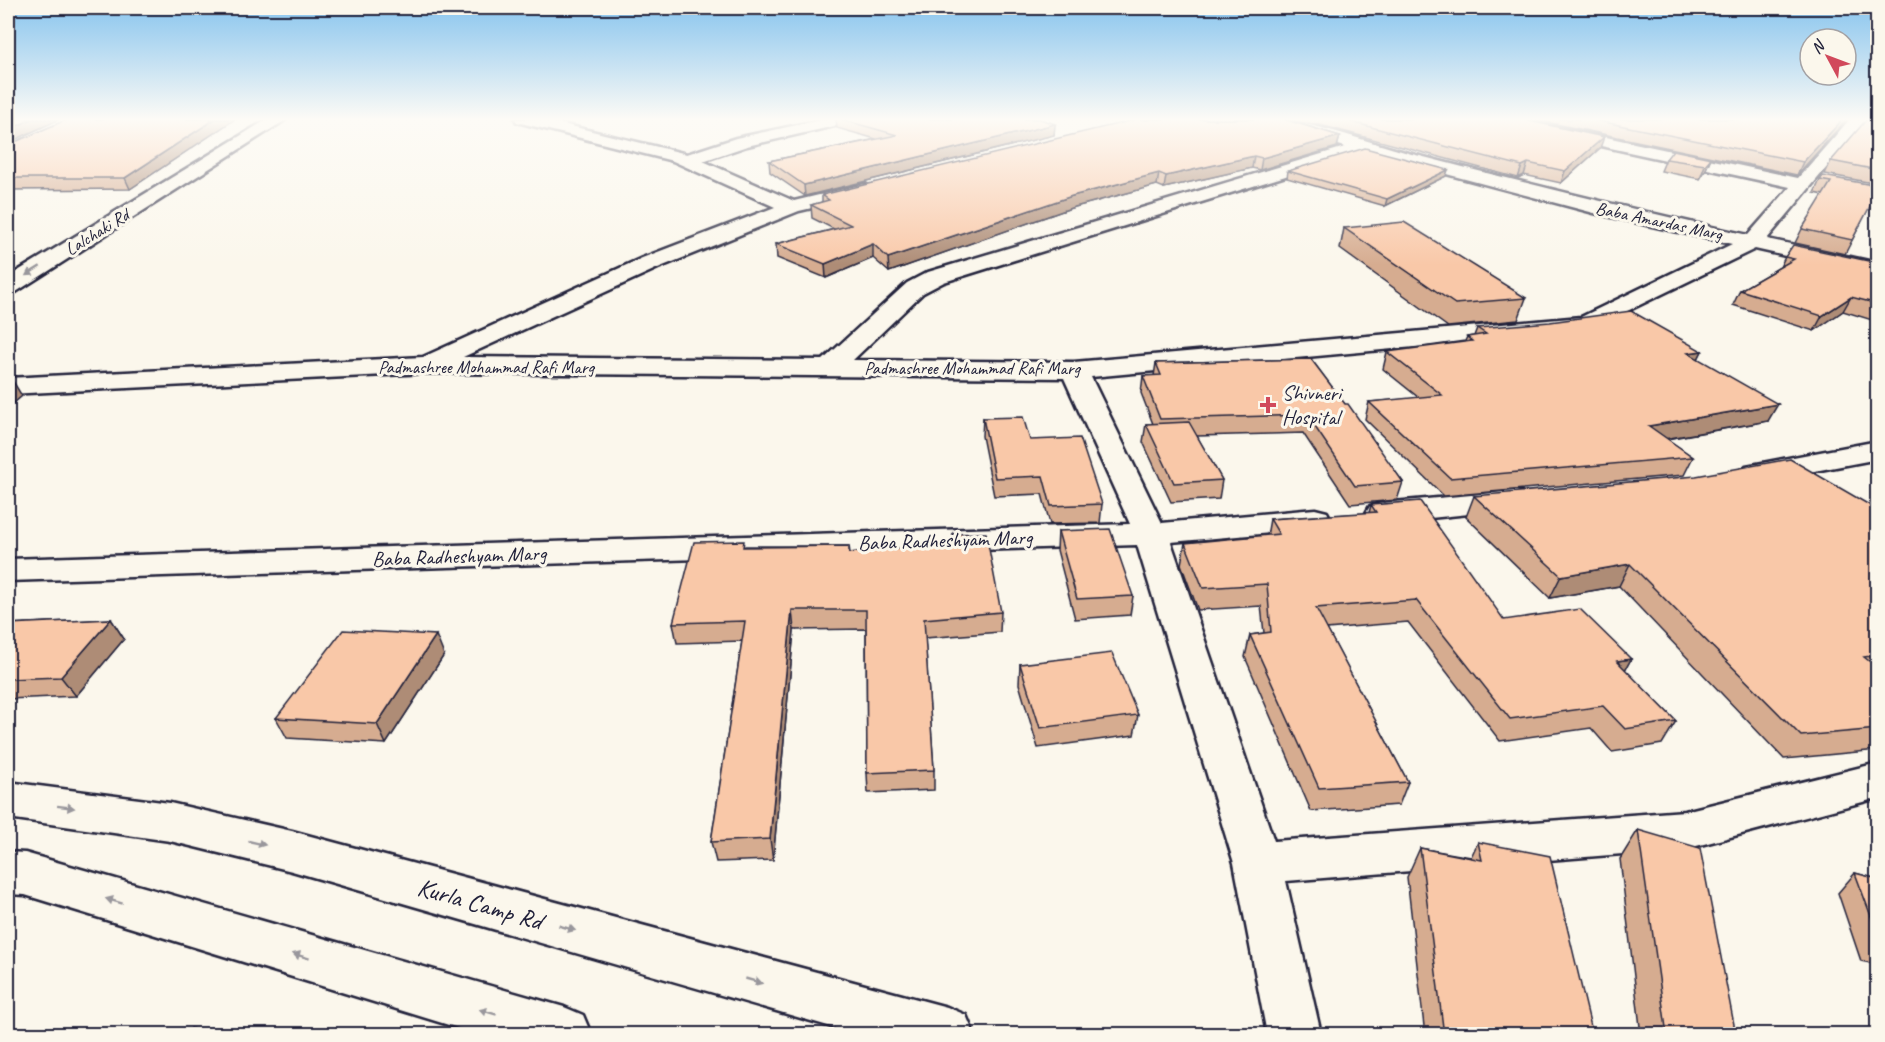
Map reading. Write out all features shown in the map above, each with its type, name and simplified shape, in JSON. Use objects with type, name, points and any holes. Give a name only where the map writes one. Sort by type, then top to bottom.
[{"type":"street","name":"Lalchaki Rd","points":[[8,287],[200,168]]},
{"type":"street","points":[[704,168],[792,207]]},
{"type":"street","points":[[830,368],[915,288],[936,277],[1295,168]]},
{"type":"street","name":"Baba Amardas Marg","points":[[1442,168],[1601,209],[1878,270]]},
{"type":"street","points":[[1738,168],[1813,182]]},
{"type":"street","name":"Padmashree Mohammad Rafi Marg","points":[[8,386],[426,365],[1074,370],[1586,324],[1753,242],[1813,182],[1823,168]]},
{"type":"street","points":[[164,169],[196,170]]},
{"type":"street","name":"Lalchaki Rd","points":[[135,186],[164,169]]},
{"type":"street","points":[[426,365],[650,263],[792,207],[883,186]]},
{"type":"street","points":[[1074,370],[1150,534],[1258,863],[1294,1035]]},
{"type":"street","points":[[1730,478],[1878,450]]},
{"type":"street","name":"Baba Radheshyam Marg","points":[[8,570],[1150,534],[1543,499]]},
{"type":"street","points":[[1258,863],[1685,830],[1878,780]]},
{"type":"street","name":"Kurla Camp Rd","points":[[8,800],[170,822],[292,851],[947,1035]]},
{"type":"street","points":[[8,873],[37,878],[564,1035]]},
{"type":"building","points":[[8,168],[141,168],[125,178],[8,178]]},
{"type":"building","points":[[779,168],[875,168],[804,185]]},
{"type":"building","points":[[936,168],[1203,168],[1166,176],[1159,173],[1072,196],[888,258],[873,244],[825,264],[776,244],[851,225],[811,205],[829,200],[822,195]]},
{"type":"building","points":[[1299,168],[1439,168],[1448,170],[1387,199],[1288,171]]},
{"type":"building","points":[[1549,168],[1569,168],[1565,171]]},
{"type":"building","points":[[1823,176],[1878,186],[1878,191],[1852,240],[1802,229],[1831,182],[1820,180]]},
{"type":"building","points":[[1404,222],[1526,298],[1455,304],[1344,228]]},
{"type":"building","points":[[1793,245],[1878,263],[1878,304],[1851,297],[1822,316],[1740,290],[1794,259],[1785,257]]},
{"type":"building","points":[[1631,311],[1702,351],[1688,353],[1778,404],[1649,426],[1693,457],[1450,478],[1369,402],[1442,395],[1387,352],[1472,341],[1467,337],[1486,334],[1477,328],[1550,322]]},
{"type":"building","points":[[1311,359],[1345,404],[1348,404],[1403,482],[1355,486],[1307,415],[1160,419],[1143,376],[1161,375],[1156,363]]},
{"type":"building","points":[[1023,417],[1030,440],[1080,438],[1102,504],[1051,506],[1043,476],[995,478],[983,418]]},
{"type":"building","points":[[1189,422],[1222,480],[1174,483],[1146,424]]},
{"type":"building","points":[[1790,459],[1878,510],[1878,655],[1864,657],[1878,668],[1878,729],[1801,736],[1630,564],[1561,576],[1474,496],[1696,476]]},
{"type":"building","points":[[1420,501],[1504,620],[1580,609],[1631,659],[1617,661],[1676,721],[1625,729],[1603,706],[1510,719],[1416,600],[1316,608],[1408,782],[1319,788],[1250,635],[1271,632],[1267,584],[1203,588],[1185,543],[1279,534],[1270,519],[1376,512],[1371,505]]},
{"type":"building","points":[[1110,529],[1133,596],[1077,599],[1058,531]]},
{"type":"building","points":[[986,533],[1001,612],[924,619],[934,770],[867,773],[866,610],[792,610],[770,839],[711,842],[745,621],[673,623],[694,542],[744,541],[743,547],[849,546],[849,553],[953,542],[953,534]]},
{"type":"building","points":[[111,619],[61,677],[8,679],[8,624]]},
{"type":"building","points":[[343,630],[436,635],[377,724],[276,718]]},
{"type":"building","points":[[1112,653],[1138,715],[1040,728],[1020,664]]},
{"type":"building","points":[[1638,830],[1700,848],[1736,1035],[1667,1035]]},
{"type":"building","points":[[1478,842],[1550,856],[1593,1035],[1444,1035],[1420,848],[1482,860]]},
{"type":"building","points":[[1855,873],[1878,879],[1878,935]]},
{"type":"building","points":[[191,1028],[215,1035],[186,1035]]},
{"type":"place","name":"Shivneri Hospital","points":[[1268,405]]}]
